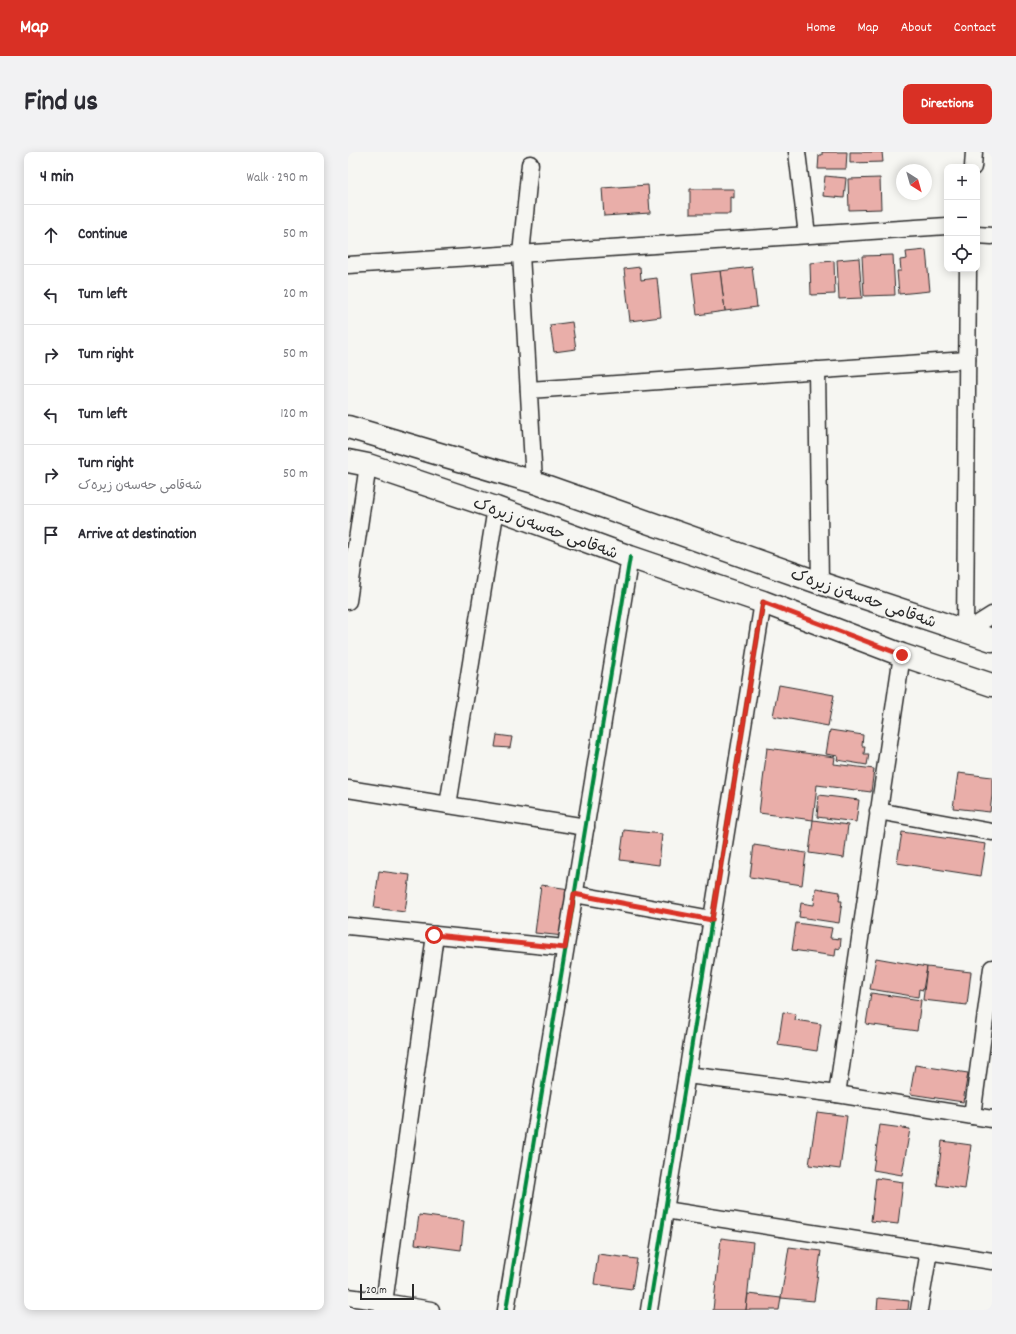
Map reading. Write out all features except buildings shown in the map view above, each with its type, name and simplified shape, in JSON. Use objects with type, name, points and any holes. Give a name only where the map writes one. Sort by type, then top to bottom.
[{"type":"main road","name":"شەقامی حەسەن زیرەک","points":[[348,427],[534,482],[820,583],[992,640]]},
{"type":"main road","name":"شەقامی حەسەن زیرەک","points":[[358,463],[496,508],[630,557],[763,602],[902,655],[992,685]]},
{"type":"street","points":[[798,152],[807,235]]},
{"type":"street","points":[[973,164],[974,152]]},
{"type":"street","points":[[530,164],[521,254],[534,482]]},
{"type":"street","points":[[348,266],[944,226]]},
{"type":"street","points":[[980,236],[992,236]]},
{"type":"street","points":[[965,632],[968,272]]},
{"type":"street","points":[[528,390],[967,360]]},
{"type":"street","points":[[817,370],[820,583]]},
{"type":"street","points":[[348,601],[358,463]]},
{"type":"street","points":[[448,805],[496,508]]},
{"type":"street","points":[[506,1310],[630,557]]},
{"type":"street","points":[[649,1310],[763,602]]},
{"type":"street","points":[[965,632],[992,615]]},
{"type":"street","points":[[837,1094],[902,655]]},
{"type":"street","points":[[348,789],[586,827]]},
{"type":"street","points":[[878,811],[992,832]]},
{"type":"street","points":[[574,894],[712,920]]},
{"type":"street","points":[[348,926],[565,948]]},
{"type":"street","points":[[384,1306],[434,935]]},
{"type":"street","points":[[972,1116],[992,968]]},
{"type":"street","points":[[687,1075],[837,1094],[992,1119]]},
{"type":"street","points":[[665,1210],[992,1260]]},
{"type":"street","points":[[919,1310],[929,1251]]},
{"type":"street","points":[[348,1297],[384,1306],[430,1310]]},
{"type":"cycle path","points":[[506,1310],[630,557]]},
{"type":"cycle path","points":[[649,1310],[763,602]]},
{"type":"route","points":[[434,935],[565,948],[574,894],[712,920],[763,602],[902,655]]}]
